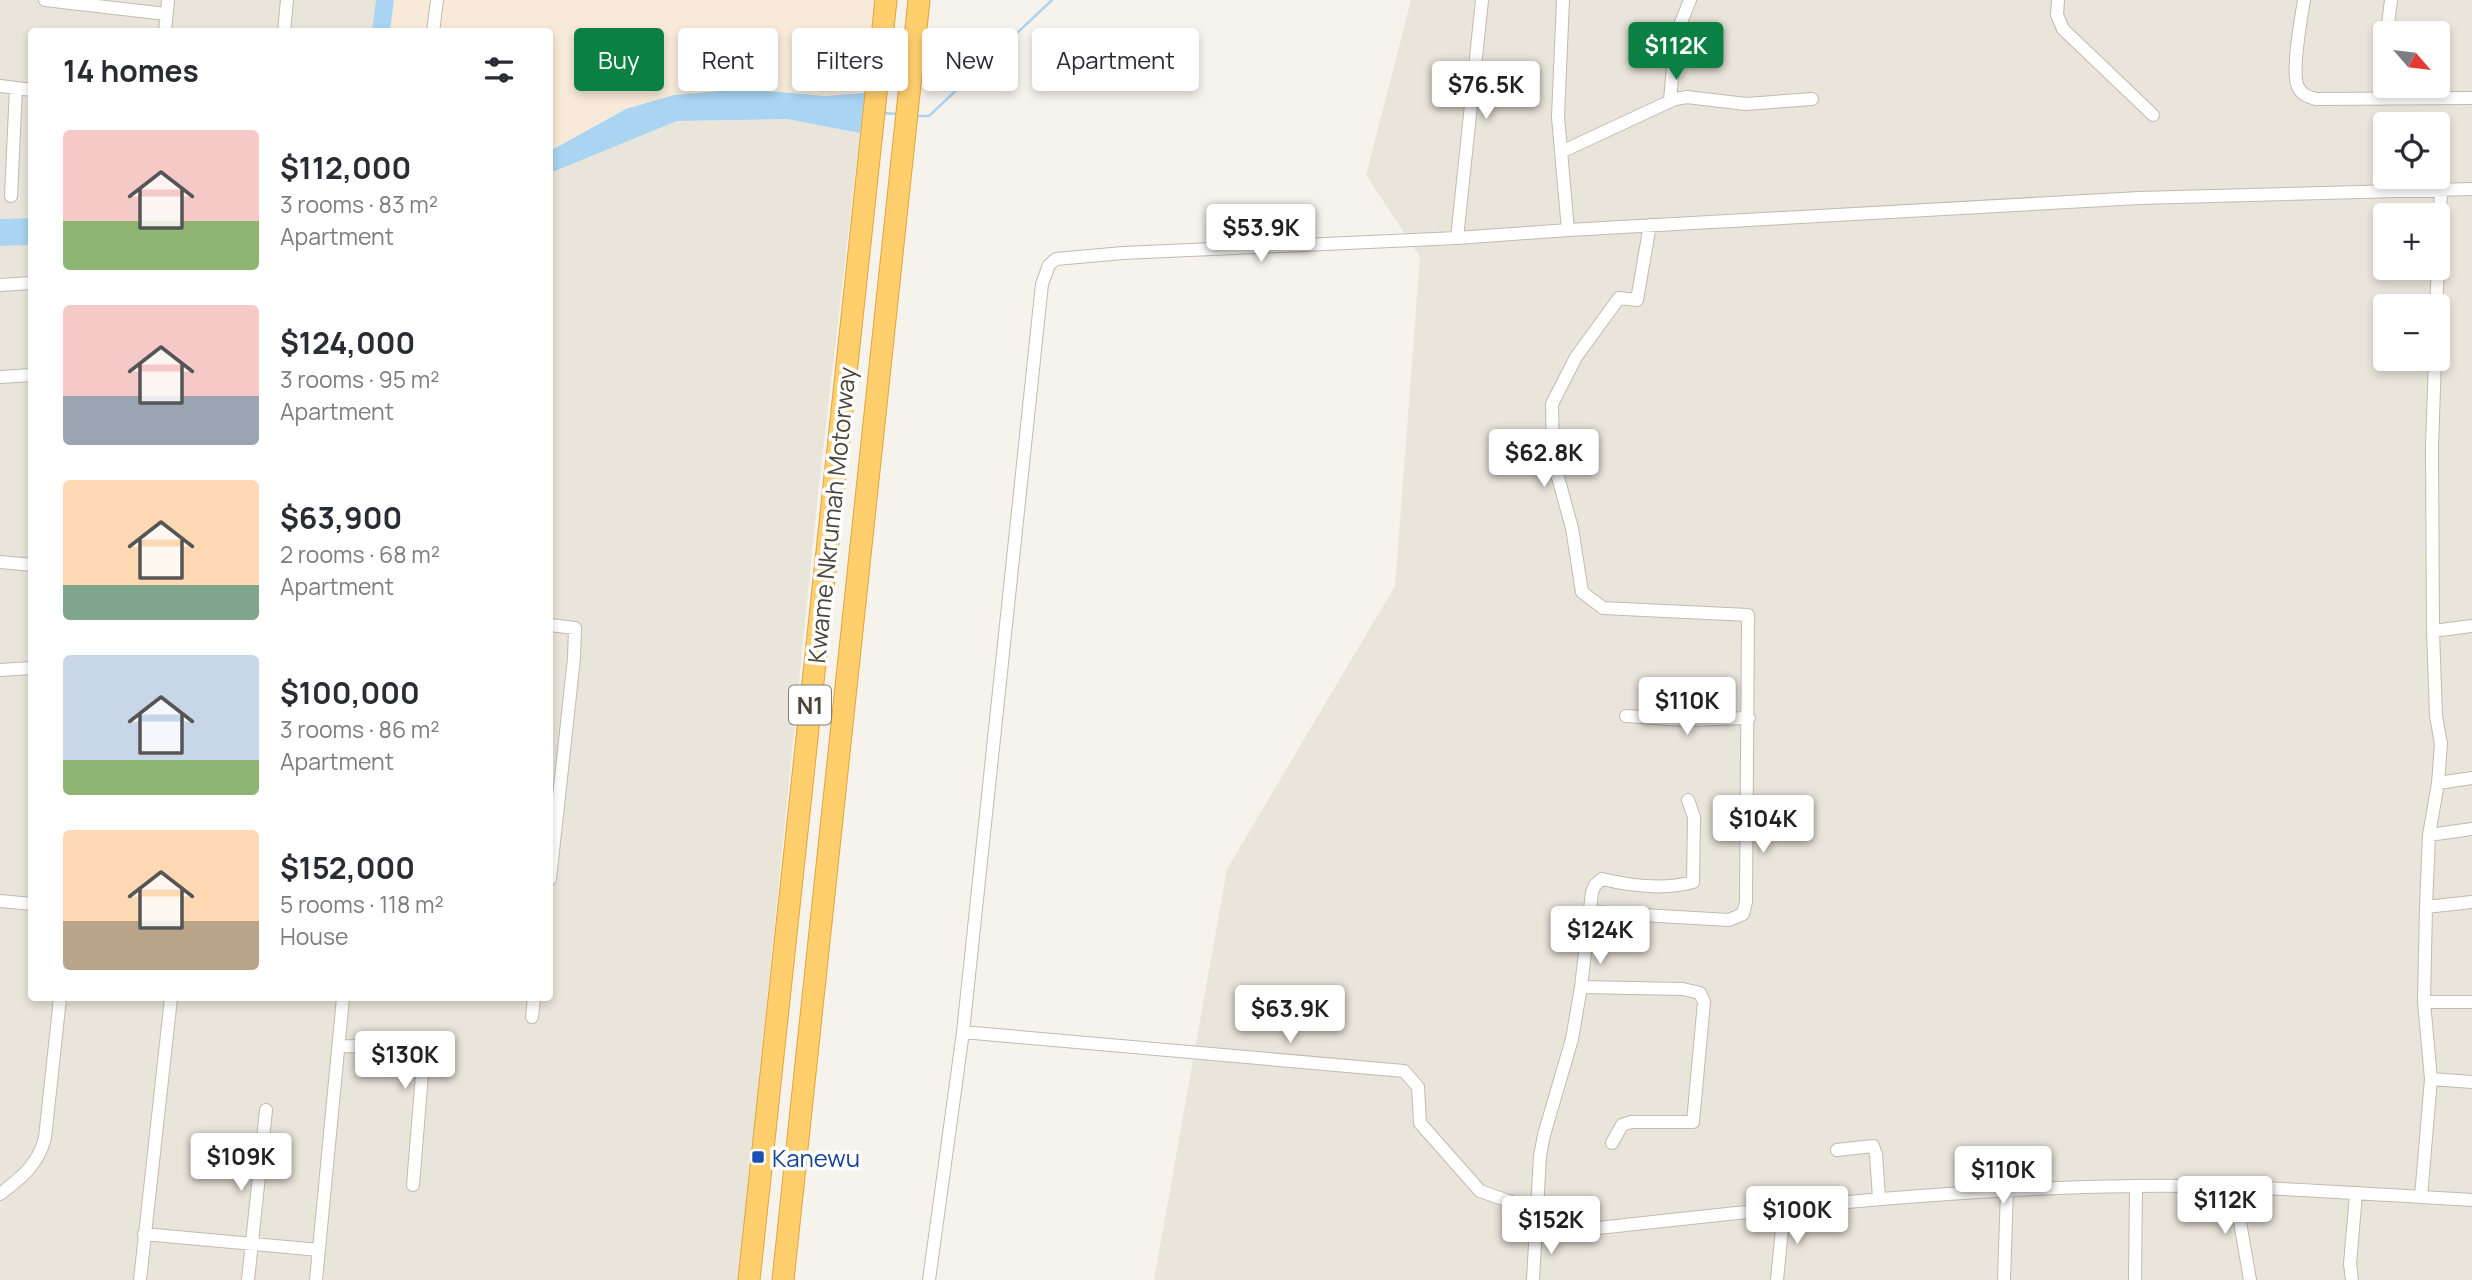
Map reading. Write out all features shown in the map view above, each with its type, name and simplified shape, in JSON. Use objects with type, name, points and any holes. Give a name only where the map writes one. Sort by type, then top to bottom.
[{"type":"highway","name":"Kwame Nkrumah Motorway","points":[[749,1280],[886,0]]},
{"type":"highway","name":"Kwame Nkrumah Motorway","points":[[783,1280],[919,0]]},
{"type":"street","points":[[45,0],[166,14]]},
{"type":"street","points":[[165,28],[168,0]]},
{"type":"street","points":[[284,28],[288,0]]},
{"type":"street","points":[[434,28],[437,0]]},
{"type":"street","points":[[1457,238],[1482,0]]},
{"type":"street","points":[[1563,0],[1558,117],[1567,230]]},
{"type":"street","points":[[1670,100],[1676,35],[1690,0]]},
{"type":"street","points":[[2058,0],[2057,15],[2063,29],[2154,115]]},
{"type":"street","points":[[2304,0],[2296,66],[2297,86],[2304,95],[2316,99],[2472,98]]},
{"type":"street","points":[[2388,21],[2391,0]]},
{"type":"street","points":[[0,86],[28,90]]},
{"type":"street","points":[[11,196],[16,88]]},
{"type":"street","points":[[1561,152],[1670,100],[1687,97],[1746,104],[1812,99]]},
{"type":"street","points":[[2450,189],[2472,188]]},
{"type":"street","points":[[929,1280],[963,1032],[1042,284],[1049,265],[1056,259],[2139,198],[2441,189],[2440,203]]},
{"type":"street","points":[[1590,912],[1729,920],[1742,914],[1746,902],[1748,615],[1603,608],[1582,592],[1572,528],[1553,459],[1552,404],[1576,356],[1619,298],[1637,300],[1650,225]]},
{"type":"street","points":[[0,285],[28,283]]},
{"type":"street","points":[[2421,1197],[2431,1079],[2424,1002],[2429,835],[2438,783],[2441,744],[2436,716],[2433,631],[2432,447],[2435,371]]},
{"type":"street","points":[[0,377],[28,376]]},
{"type":"street","points":[[0,562],[28,565]]},
{"type":"street","points":[[553,625],[575,628],[553,851]]},
{"type":"street","points":[[2433,631],[2472,626]]},
{"type":"street","points":[[0,670],[28,668]]},
{"type":"street","points":[[1626,716],[1685,720],[1749,718]]},
{"type":"street","points":[[2438,783],[2472,778]]},
{"type":"street","points":[[1533,1280],[1544,1135],[1572,1039],[1592,892],[1602,878],[1618,883],[1674,887],[1693,882],[1694,817],[1688,800]]},
{"type":"street","points":[[2429,835],[2472,829]]},
{"type":"street","points":[[0,901],[28,904]]},
{"type":"street","points":[[2426,906],[2472,902]]},
{"type":"street","points":[[1581,987],[1684,989],[1700,993],[1704,1002],[1693,1122],[1631,1122],[1622,1125],[1612,1143]]},
{"type":"street","points":[[0,1194],[30,1170],[41,1153],[45,1138],[60,1001]]},
{"type":"street","points":[[140,1280],[171,1001]]},
{"type":"street","points":[[316,1280],[343,1001]]},
{"type":"street","points":[[532,1017],[534,1001]]},
{"type":"street","points":[[2424,1002],[2472,1002]]},
{"type":"street","points":[[963,1032],[1404,1071],[1418,1087],[1420,1123],[1480,1191],[1537,1211]]},
{"type":"street","points":[[338,1046],[406,1050],[416,1054],[423,1062],[413,1185]]},
{"type":"street","points":[[2431,1079],[2472,1082]]},
{"type":"street","points":[[248,1280],[266,1110]]},
{"type":"street","points":[[1837,1150],[1873,1146],[1879,1198]]},
{"type":"street","points":[[1536,1230],[1580,1230],[1879,1198],[2007,1189],[2136,1185],[2234,1187],[2472,1200]]},
{"type":"street","points":[[2135,1280],[2136,1185]]},
{"type":"street","points":[[2234,1187],[2250,1280]]},
{"type":"street","points":[[2004,1280],[2007,1189]]},
{"type":"street","points":[[2353,1280],[2350,1264],[2356,1194]]},
{"type":"street","points":[[1777,1280],[1784,1209]]},
{"type":"street","points":[[144,1234],[319,1250]]},
{"type":"shaded area","points":[[0,0],[376,0],[372,28],[28,28],[28,218],[0,219]]},
{"type":"shaded area","points":[[394,0],[875,0],[872,28],[792,28],[792,91],[865,93],[825,96],[769,91],[778,91],[778,28],[678,28],[678,91],[734,91],[626,109],[553,149],[553,28],[390,28]]},
{"type":"shaded area","points":[[1411,0],[2472,0],[2472,1280],[1154,1280],[1227,869],[1395,586],[1420,257],[1366,175]]},
{"type":"shaded area","points":[[787,119],[860,133],[818,493],[739,1280],[0,1280],[0,246],[28,245],[28,1001],[553,1001],[553,172],[677,121]]},
{"type":"water","points":[[376,0],[394,0],[390,28],[372,28]]},
{"type":"water","points":[[722,91],[769,91],[825,96],[865,93],[860,133],[787,119],[677,121],[553,172],[553,149],[626,109],[674,95]]},
{"type":"water","points":[[28,218],[28,245],[0,246],[0,219]]},
{"type":"waterway","points":[[916,116],[929,116],[1052,0]]},
{"type":"waterway","points":[[881,113],[899,114]]},
{"type":"place","name":"Kanewu","points":[[758,1157]]}]
